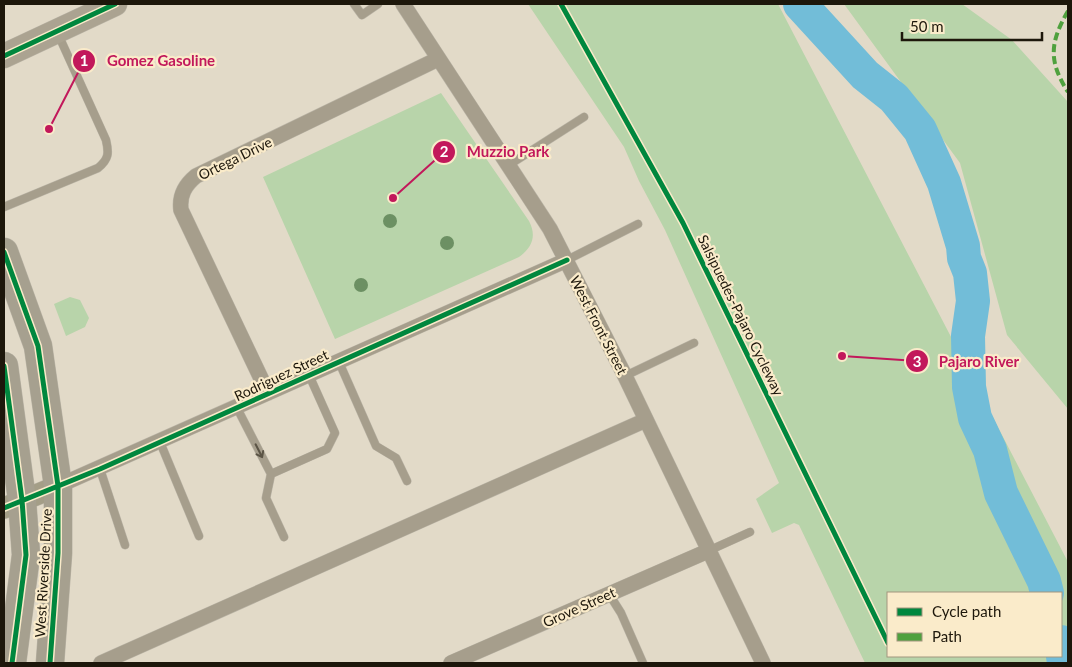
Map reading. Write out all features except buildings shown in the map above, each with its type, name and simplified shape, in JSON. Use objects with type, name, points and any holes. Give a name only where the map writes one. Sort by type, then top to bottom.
[{"type":"highway","name":"West Riverside Drive","points":[[4,252],[38,346],[58,486],[58,553],[50,663]]},
{"type":"highway","name":"West Riverside Drive","points":[[4,366],[13,504],[26,554],[12,663]]},
{"type":"main road","points":[[4,56],[115,4]]},
{"type":"street","name":"West Front Street","points":[[403,4],[509,165],[550,229],[567,260],[763,663]]},
{"type":"street","name":"Ortega Drive","points":[[268,393],[181,210],[180,202],[184,188],[196,176],[438,59]]},
{"type":"street","name":"Rodriguez Street","points":[[13,504],[100,469],[567,260]]},
{"type":"street","points":[[100,663],[646,420]]},
{"type":"street","name":"Grove Street","points":[[450,663],[708,551]]},
{"type":"lane","points":[[354,4],[362,15],[378,4]]},
{"type":"lane","points":[[4,206],[98,168],[106,162],[109,152],[106,140],[57,31]]},
{"type":"lane","points":[[509,165],[584,117]]},
{"type":"lane","points":[[567,260],[638,224]]},
{"type":"lane","points":[[625,376],[694,343]]},
{"type":"lane","points":[[339,362],[376,446],[396,458],[407,481]]},
{"type":"lane","points":[[271,474],[327,449],[335,433],[309,374]]},
{"type":"lane","points":[[237,408],[271,474],[266,498],[284,537]]},
{"type":"lane","points":[[160,442],[199,536]]},
{"type":"lane","points":[[100,469],[125,544]]},
{"type":"lane","points":[[708,551],[750,532]]},
{"type":"lane","points":[[609,594],[643,663]]},
{"type":"green space","points":[[528,4],[778,4],[1068,562],[1068,663],[865,663],[799,525],[794,523],[772,533],[756,499],[779,483],[665,230],[639,181],[624,147]]},
{"type":"green space","points":[[844,4],[962,4],[1012,40],[1068,102],[1068,409],[1007,335],[960,163]]},
{"type":"green space","points":[[441,93],[529,221],[533,232],[530,246],[519,257],[335,339],[263,177]]},
{"type":"green space","points":[[70,297],[80,300],[89,318],[85,327],[66,336],[54,304]]},
{"type":"waterway","points":[[800,4],[865,75],[894,98],[920,130],[944,183],[963,246],[964,258],[970,273],[973,301],[968,336],[969,387],[975,418],[990,450],[1001,493],[1044,581],[1047,592]]},
{"type":"waterway","points":[[1062,649],[1064,663]]},
{"type":"marked path","points":[[1068,11],[1058,32],[1054,52],[1057,71],[1068,92]]},
{"type":"cycle path","points":[[4,56],[115,4]]},
{"type":"cycle path","name":"Salsipuedes-Pajaro Cycleway","points":[[561,4],[683,223],[887,641]]},
{"type":"cycle path","points":[[4,252],[38,346],[58,486],[58,553],[50,663]]},
{"type":"cycle path","points":[[4,508],[100,469],[567,260]]},
{"type":"cycle path","points":[[4,366],[22,500],[26,555],[12,663]]},
{"type":"place","name":"Gomez Gasoline","points":[[49,129]]},
{"type":"place","name":"Muzzio Park","points":[[393,198]]},
{"type":"place","name":"Pajaro River","points":[[842,356]]}]
